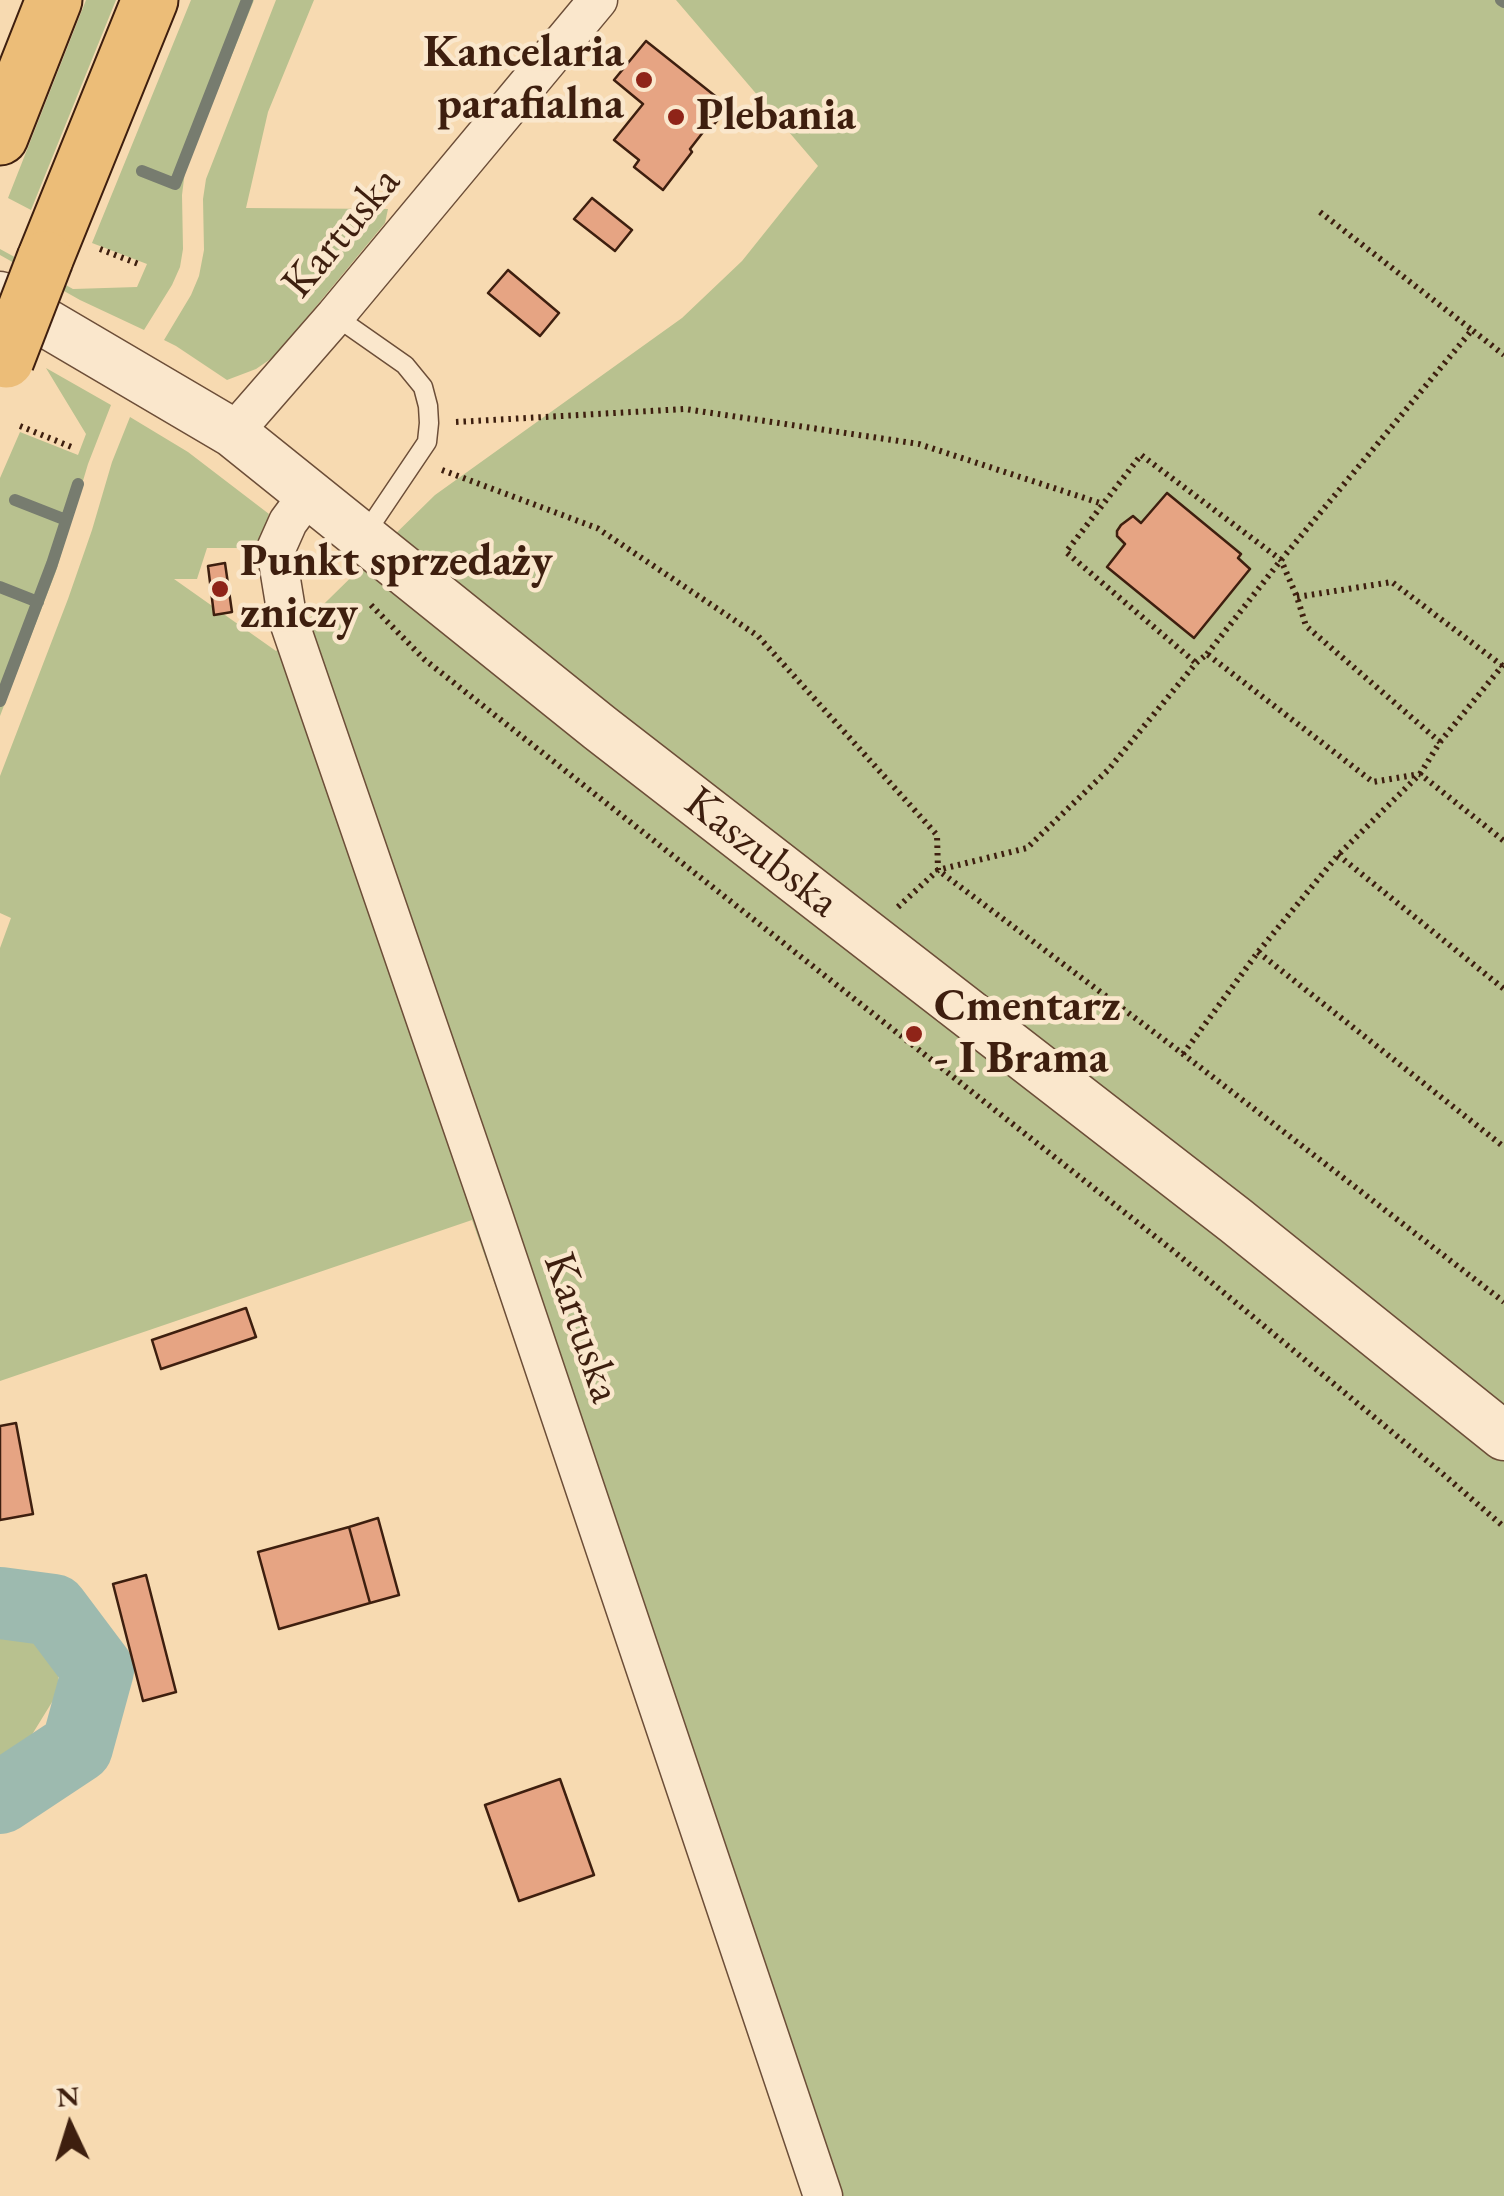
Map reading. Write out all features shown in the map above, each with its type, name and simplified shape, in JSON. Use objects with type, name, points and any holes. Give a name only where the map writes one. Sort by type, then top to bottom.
[{"type":"highway","points":[[0,137],[54,0]]},
{"type":"highway","points":[[3,367],[68,252],[150,0]]},
{"type":"street","name":"Kartuska","points":[[233,433],[598,0]]},
{"type":"street","name":"Kaszubska","points":[[0,296],[233,433],[600,728],[1236,1220],[1504,1436]]},
{"type":"street","name":"Kartuska","points":[[308,495],[288,522],[276,549],[287,616],[823,2196]]},
{"type":"lane","points":[[335,316],[405,364],[423,386],[430,423],[427,442],[416,461],[363,537]]},
{"type":"path","points":[[1320,212],[1504,355]]},
{"type":"path","points":[[68,252],[141,265]]},
{"type":"path","points":[[868,935],[938,870],[1027,848],[1108,770],[1472,330]]},
{"type":"path","points":[[430,423],[685,408],[919,444],[1103,504]]},
{"type":"path","points":[[20,426],[74,448]]},
{"type":"path","points":[[1196,663],[1066,552],[1141,455],[1281,560],[1306,626],[1440,742]]},
{"type":"path","points":[[416,461],[597,528],[758,636],[937,835],[938,870]]},
{"type":"path","points":[[1183,1054],[1258,952],[1338,854],[1420,774],[1440,742],[1503,666],[1392,582],[1297,597]]},
{"type":"path","points":[[370,605],[425,660],[1171,1249],[1504,1527]]},
{"type":"path","points":[[1207,654],[1373,782],[1420,774],[1504,841]]},
{"type":"path","points":[[1338,854],[1504,990]]},
{"type":"path","points":[[938,870],[1504,1302]]},
{"type":"path","points":[[1258,952],[1504,1147]]},
{"type":"green space","points":[[86,0],[116,0],[31,210],[8,198]]},
{"type":"green space","points":[[191,0],[254,0],[185,171],[180,267],[144,330],[0,255],[0,249],[73,289],[137,287],[147,264],[92,243]]},
{"type":"green space","points":[[276,0],[314,0],[268,112],[246,208],[388,209],[385,223],[275,356],[256,369],[227,380],[164,340],[199,276],[204,250],[206,179]]},
{"type":"green space","points":[[676,0],[1504,0],[1504,2196],[819,2196],[472,1220],[0,1381],[0,948],[11,918],[0,913],[0,776],[68,599],[130,417],[188,452],[269,514],[259,548],[207,548],[197,579],[174,579],[276,651],[435,495],[682,318],[742,261],[818,166]]},
{"type":"green space","points":[[46,368],[111,405],[88,464],[56,571],[0,716],[0,478],[20,432],[78,455],[86,434]]},
{"type":"green space","points":[[0,1626],[61,1645],[57,1694],[9,1772],[0,1777]]},
{"type":"building","name":"Plebania","points":[[646,41],[729,107],[710,129],[707,127],[663,190],[634,167],[639,160],[614,140],[643,104],[614,80]]},
{"type":"building","points":[[592,198],[632,230],[615,251],[574,219]]},
{"type":"building","points":[[508,270],[559,313],[540,336],[488,293]]},
{"type":"building","points":[[1167,493],[1241,554],[1238,558],[1250,569],[1194,638],[1107,567],[1125,544],[1117,536],[1121,525],[1133,516],[1141,523]]},
{"type":"building","name":"Punkt sprzedaży zniczy","points":[[225,563],[232,612],[214,615],[208,566]]},
{"type":"building","points":[[246,1308],[256,1337],[161,1369],[152,1340]]},
{"type":"building","points":[[16,1423],[33,1514],[0,1520],[0,1426]]},
{"type":"building","points":[[378,1518],[399,1595],[370,1603],[349,1527]]},
{"type":"building","points":[[349,1527],[370,1603],[279,1629],[258,1552]]},
{"type":"building","points":[[146,1575],[176,1692],[143,1701],[113,1584]]},
{"type":"building","points":[[560,1779],[594,1875],[519,1901],[485,1805]]},
{"type":"waterway","points":[[142,171],[175,184],[247,0]]},
{"type":"waterway","points":[[0,701],[78,484]]},
{"type":"waterway","points":[[15,500],[66,520]]},
{"type":"waterway","points":[[0,587],[38,602]]},
{"type":"waterway","points":[[0,1603],[53,1610],[98,1670],[77,1747],[0,1798]]},
{"type":"place","name":"Kancelaria parafialna","points":[[644,80]]},
{"type":"place","name":"Plebania","points":[[676,117]]},
{"type":"place","name":"Punkt sprzedaży zniczy","points":[[220,589]]},
{"type":"place","name":"Cmentarz - I Brama","points":[[914,1034]]}]
